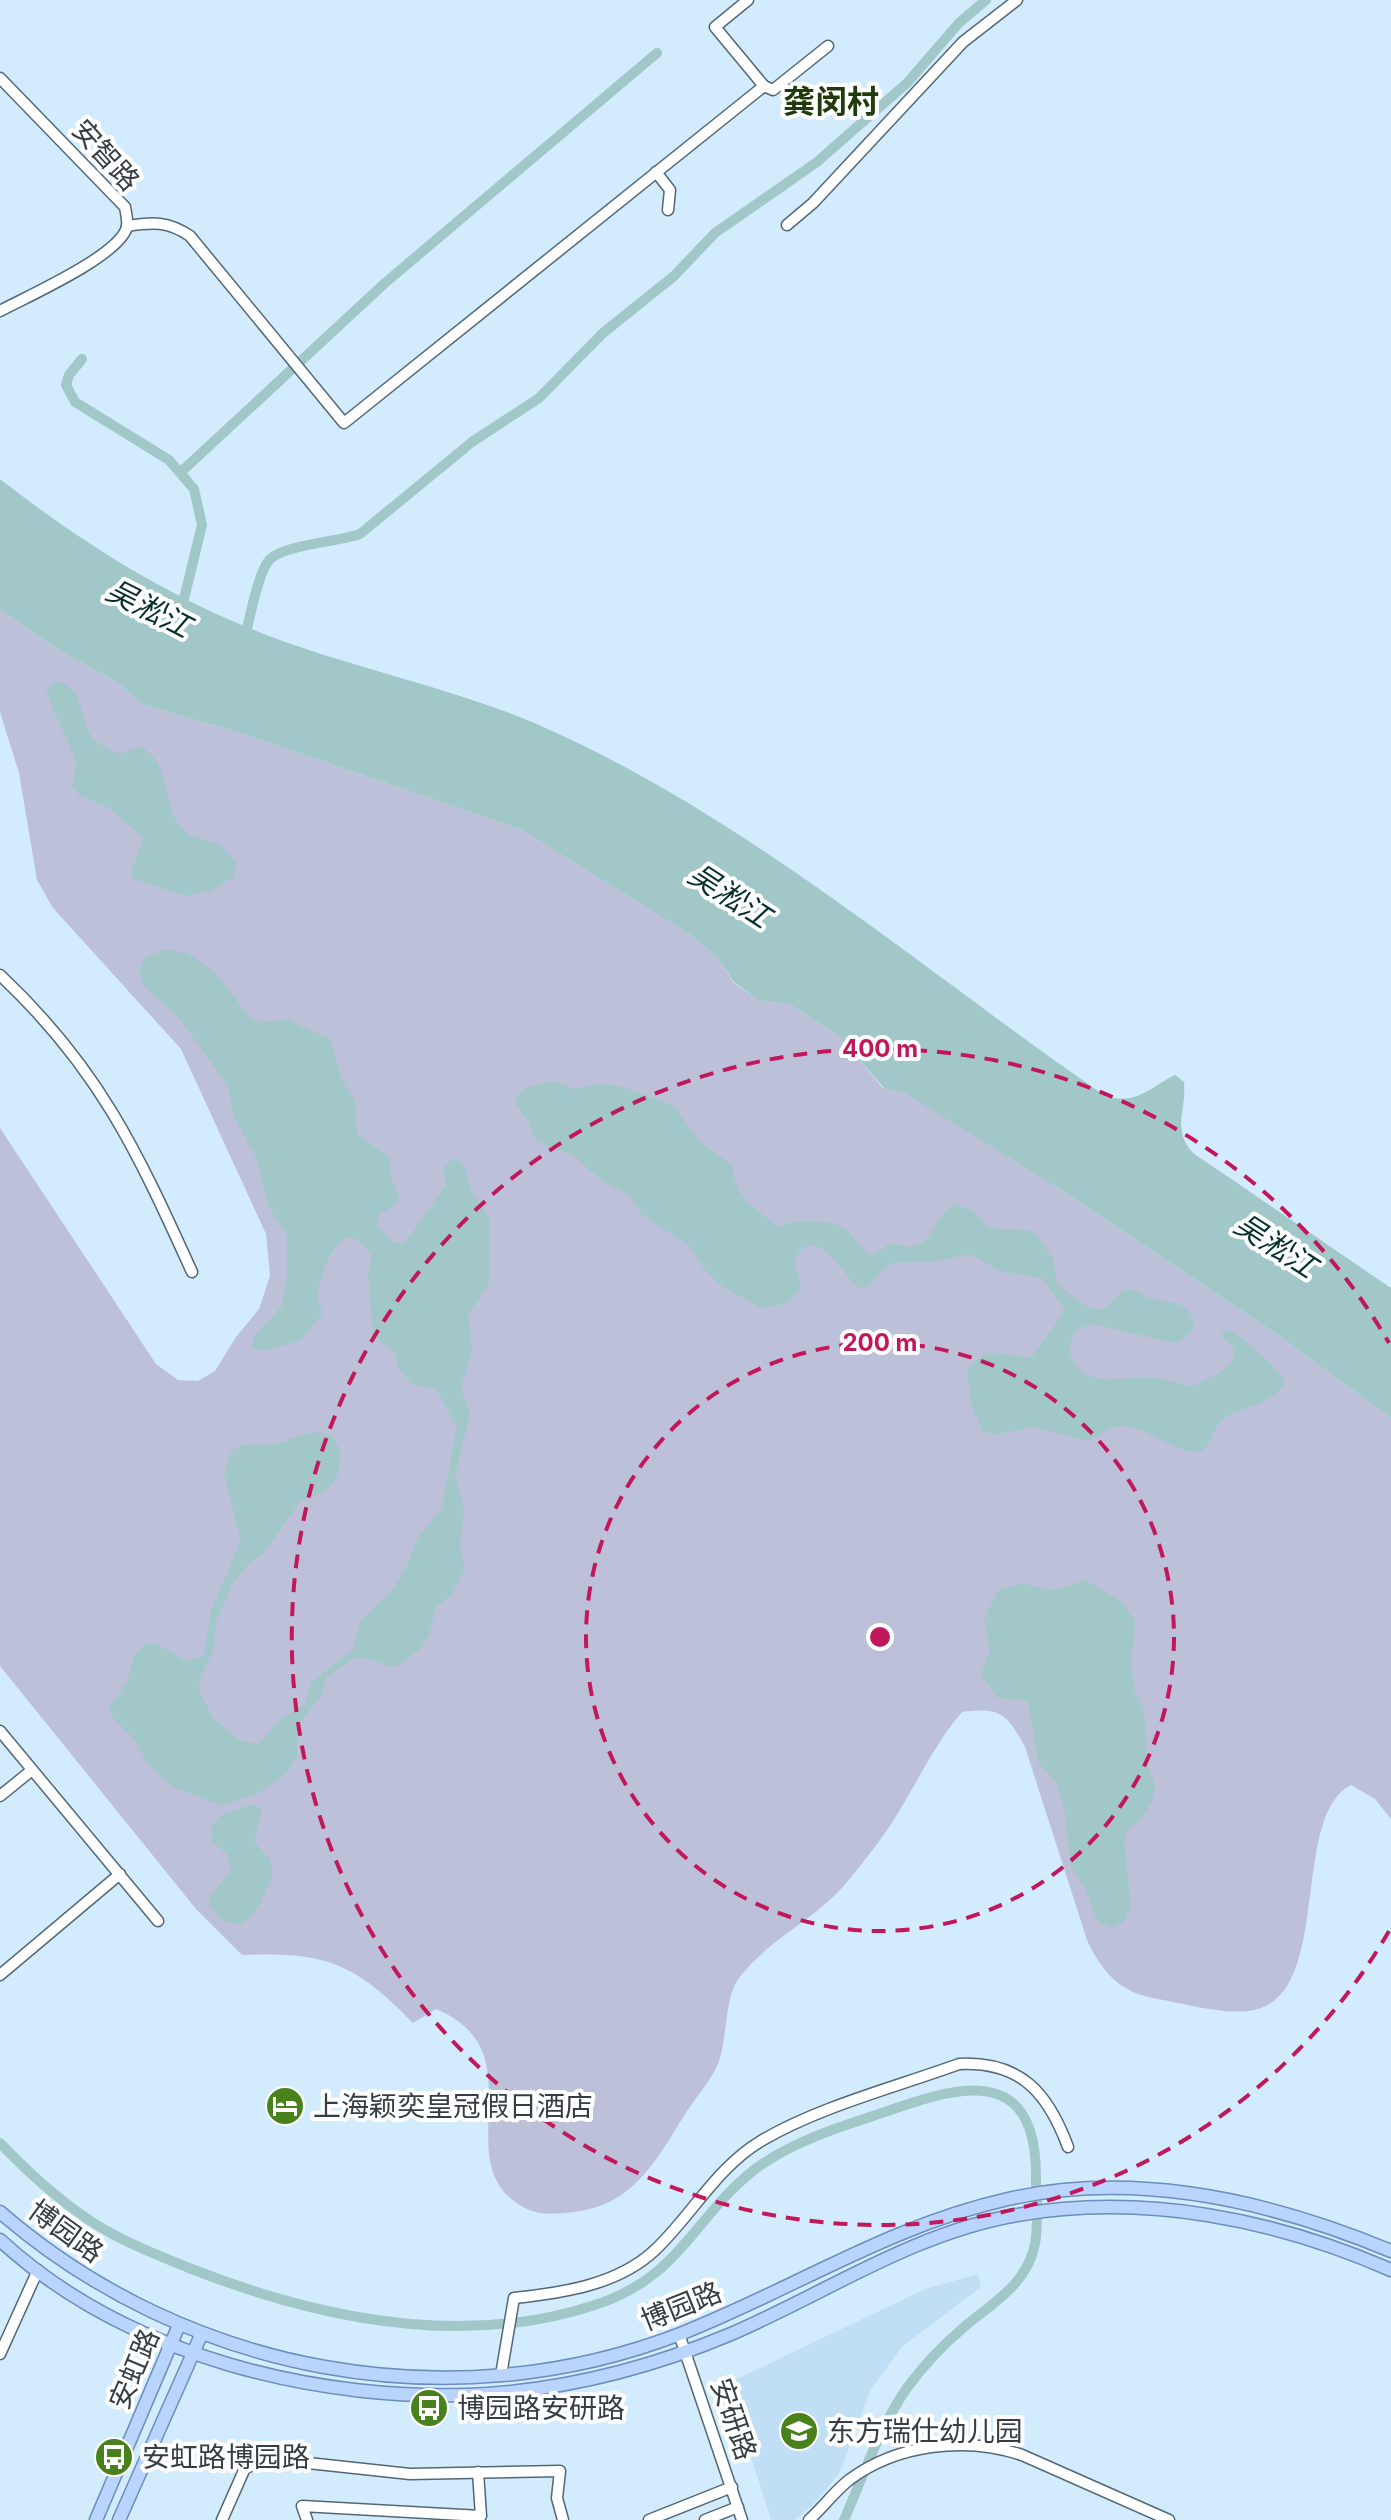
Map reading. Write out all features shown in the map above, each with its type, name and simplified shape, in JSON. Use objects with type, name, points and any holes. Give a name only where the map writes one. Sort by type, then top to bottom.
[{"type":"main road","name":"博园路","points":[[0,2212],[60,2260],[109,2290],[179,2325],[257,2354],[299,2364],[400,2376],[501,2375],[543,2371],[627,2353],[679,2334],[912,2226],[1011,2198],[1119,2188],[1219,2199],[1268,2208],[1391,2251]]},
{"type":"main road","name":"博园路","points":[[0,2240],[38,2270],[98,2308],[193,2353],[338,2386],[444,2395],[560,2384],[686,2351],[769,2316],[901,2252],[1015,2215],[1057,2209],[1105,2206],[1204,2214],[1306,2237],[1391,2270]]},
{"type":"main road","name":"安虹路","points":[[96,2520],[179,2325]]},
{"type":"main road","name":"安虹路","points":[[119,2520],[202,2333]]},
{"type":"street","points":[[748,0],[715,27],[764,86],[773,90],[828,46]]},
{"type":"street","points":[[787,225],[813,203],[963,42],[1017,0]]},
{"type":"street","name":"安智路","points":[[0,78],[125,207],[127,226],[118,242],[0,311]]},
{"type":"street","points":[[127,226],[157,221],[175,226],[190,236],[344,423],[764,86]]},
{"type":"street","points":[[656,172],[670,190],[668,210]]},
{"type":"street","points":[[0,975],[56,1033],[109,1103],[133,1144],[192,1272]]},
{"type":"street","points":[[0,1731],[158,1921]]},
{"type":"street","points":[[0,1796],[32,1770]]},
{"type":"street","points":[[0,1975],[120,1874]]},
{"type":"street","points":[[501,2375],[514,2298],[572,2291],[620,2271],[654,2252],[720,2175],[759,2142],[799,2122],[959,2064],[979,2063],[1013,2072],[1038,2091],[1055,2114],[1068,2147]]},
{"type":"street","points":[[0,2354],[38,2270]]},
{"type":"street","name":"安研路","points":[[679,2334],[742,2520]]},
{"type":"street","points":[[809,2520],[834,2493],[861,2472],[890,2459],[958,2444],[1002,2448],[1169,2520]]},
{"type":"street","points":[[222,2520],[245,2468],[271,2459],[410,2474],[560,2471],[557,2498],[563,2520]]},
{"type":"street","points":[[307,2520],[302,2506],[481,2516],[478,2472]]},
{"type":"street","points":[[649,2520],[732,2487]]},
{"type":"street","points":[[705,2520],[738,2507]]},
{"type":"shaded area","points":[[0,609],[54,647],[118,683],[142,704],[243,734],[520,829],[689,934],[717,957],[733,982],[758,1000],[789,1004],[839,1036],[883,1088],[905,1092],[1069,1195],[1278,1335],[1391,1418],[1391,1819],[1375,1799],[1351,1785],[1333,1802],[1321,1829],[1296,1967],[1283,1992],[1261,2008],[1238,2012],[1145,1996],[1114,1980],[1087,1940],[1019,1736],[1007,1720],[994,1712],[962,1712],[937,1746],[889,1827],[847,1882],[822,1907],[764,1952],[739,1978],[731,1996],[717,2066],[652,2165],[625,2193],[608,2203],[588,2210],[543,2213],[523,2207],[501,2188],[491,2164],[488,2079],[482,2052],[466,2028],[436,2009],[413,2023],[373,1986],[336,1965],[295,1956],[242,1955],[196,1909],[0,1666],[0,1128],[156,1364],[178,1380],[198,1381],[215,1371],[236,1337],[259,1309],[270,1276],[266,1234],[181,1049],[53,908],[37,880],[19,773],[0,712]]},
{"type":"shaded area","name":"东方瑞仕幼儿园","points":[[978,2274],[981,2287],[902,2347],[871,2389],[840,2472],[812,2506],[795,2520],[771,2520],[730,2390],[735,2380],[925,2289]]},
{"type":"water","name":"吴淞江","points":[[0,479],[92,545],[189,601],[293,645],[505,711],[615,762],[689,803],[831,898],[1107,1097],[1135,1097],[1175,1075],[1184,1082],[1181,1127],[1186,1144],[1193,1153],[1391,1288],[1391,1418],[1278,1335],[1069,1195],[905,1093],[884,1088],[839,1036],[789,1004],[758,1000],[733,981],[717,957],[689,934],[520,829],[243,734],[142,704],[118,683],[54,647],[0,609]]},
{"type":"water","points":[[56,681],[65,684],[76,695],[89,732],[99,743],[121,754],[140,746],[150,754],[162,773],[170,805],[180,826],[188,834],[226,850],[236,862],[234,877],[210,891],[185,896],[134,879],[131,872],[144,838],[109,808],[79,795],[72,786],[77,763],[46,692]]},
{"type":"water","points":[[164,949],[188,953],[216,973],[250,1018],[263,1022],[288,1020],[330,1039],[341,1077],[355,1102],[357,1134],[390,1158],[390,1174],[399,1198],[394,1206],[380,1214],[376,1224],[392,1242],[403,1244],[406,1241],[446,1185],[444,1167],[454,1158],[464,1166],[473,1195],[489,1218],[489,1283],[468,1316],[472,1349],[461,1388],[470,1415],[455,1475],[464,1510],[460,1546],[465,1569],[451,1595],[435,1608],[430,1634],[421,1648],[399,1665],[392,1667],[366,1658],[353,1659],[327,1677],[321,1696],[297,1726],[297,1756],[288,1772],[260,1792],[223,1806],[173,1787],[148,1764],[134,1739],[113,1718],[109,1709],[127,1682],[135,1654],[145,1644],[157,1644],[187,1661],[204,1656],[211,1610],[241,1541],[224,1473],[231,1452],[241,1446],[275,1444],[317,1432],[332,1436],[341,1451],[338,1474],[329,1488],[300,1502],[263,1554],[248,1564],[232,1585],[216,1621],[214,1650],[200,1677],[199,1691],[214,1719],[240,1741],[259,1744],[279,1720],[304,1705],[311,1683],[353,1649],[361,1620],[392,1591],[408,1564],[417,1539],[442,1507],[457,1426],[436,1389],[412,1385],[398,1367],[395,1353],[373,1335],[368,1274],[372,1256],[358,1240],[350,1237],[344,1239],[333,1250],[317,1291],[322,1314],[301,1340],[266,1351],[252,1348],[254,1336],[282,1306],[287,1277],[287,1235],[268,1206],[257,1160],[233,1114],[229,1090],[223,1079],[179,1018],[144,986],[139,970],[144,959]]},
{"type":"water","points":[[553,1081],[574,1089],[601,1084],[623,1087],[674,1106],[700,1142],[731,1164],[737,1187],[746,1201],[778,1227],[799,1221],[833,1223],[848,1231],[865,1252],[873,1256],[890,1243],[910,1247],[919,1244],[944,1212],[957,1204],[976,1213],[988,1228],[1034,1231],[1053,1259],[1057,1284],[1086,1306],[1101,1310],[1119,1294],[1129,1290],[1178,1305],[1189,1312],[1194,1327],[1182,1340],[1174,1343],[1093,1324],[1077,1329],[1070,1350],[1078,1368],[1087,1375],[1110,1379],[1157,1378],[1193,1386],[1230,1364],[1234,1350],[1221,1335],[1227,1330],[1258,1353],[1284,1382],[1281,1389],[1268,1399],[1221,1421],[1205,1449],[1200,1452],[1181,1449],[1141,1430],[1121,1426],[1086,1441],[1035,1427],[997,1434],[983,1432],[971,1404],[967,1371],[989,1352],[1031,1358],[1065,1310],[1042,1278],[1000,1271],[970,1254],[933,1262],[890,1263],[867,1287],[859,1288],[828,1254],[810,1245],[794,1262],[801,1283],[798,1292],[785,1304],[761,1308],[723,1287],[704,1269],[689,1245],[642,1215],[630,1195],[601,1180],[573,1155],[537,1142],[528,1121],[514,1101],[524,1088]]},
{"type":"water","points":[[1086,1580],[1122,1602],[1135,1621],[1131,1667],[1135,1692],[1144,1710],[1147,1763],[1155,1786],[1153,1799],[1141,1820],[1129,1828],[1124,1839],[1131,1907],[1124,1921],[1111,1928],[1097,1920],[1085,1889],[1071,1866],[1064,1807],[1056,1782],[1038,1762],[1028,1701],[997,1698],[981,1674],[990,1651],[984,1619],[998,1590],[1022,1583],[1051,1591]]},
{"type":"water","points":[[256,1805],[262,1811],[254,1841],[269,1859],[272,1873],[256,1911],[235,1924],[227,1922],[209,1905],[210,1896],[231,1871],[226,1853],[212,1842],[211,1826],[221,1815]]},
{"type":"waterway","points":[[245,636],[258,584],[270,559],[287,550],[360,534],[472,442],[539,398],[603,333],[674,276],[715,233],[817,162],[907,83],[959,23],[986,0]]},
{"type":"waterway","points":[[182,471],[385,283],[657,53]]},
{"type":"waterway","name":"吴淞江","points":[[82,359],[69,375],[66,385],[75,402],[169,460],[194,489],[202,525],[181,611]]},
{"type":"waterway","points":[[0,2143],[48,2189],[104,2230],[237,2286],[287,2301],[390,2322],[442,2326],[493,2325],[545,2318],[595,2305],[624,2293],[667,2263],[715,2208],[754,2170],[781,2152],[811,2138],[931,2097],[984,2091],[1005,2098],[1022,2113],[1032,2139],[1037,2219],[1031,2258],[1007,2292],[948,2341],[907,2388],[880,2435],[844,2520]]},
{"type":"place","name":"上海颖奕皇冠假日酒店","points":[[285,2106]]},
{"type":"place","name":"博园路安研路","points":[[429,2408]]},
{"type":"place","name":"东方瑞仕幼儿园","points":[[799,2431]]},
{"type":"place","name":"安虹路博园路","points":[[114,2457]]},
{"type":"district","name":"龚闵村","points":[[831,101]]}]
